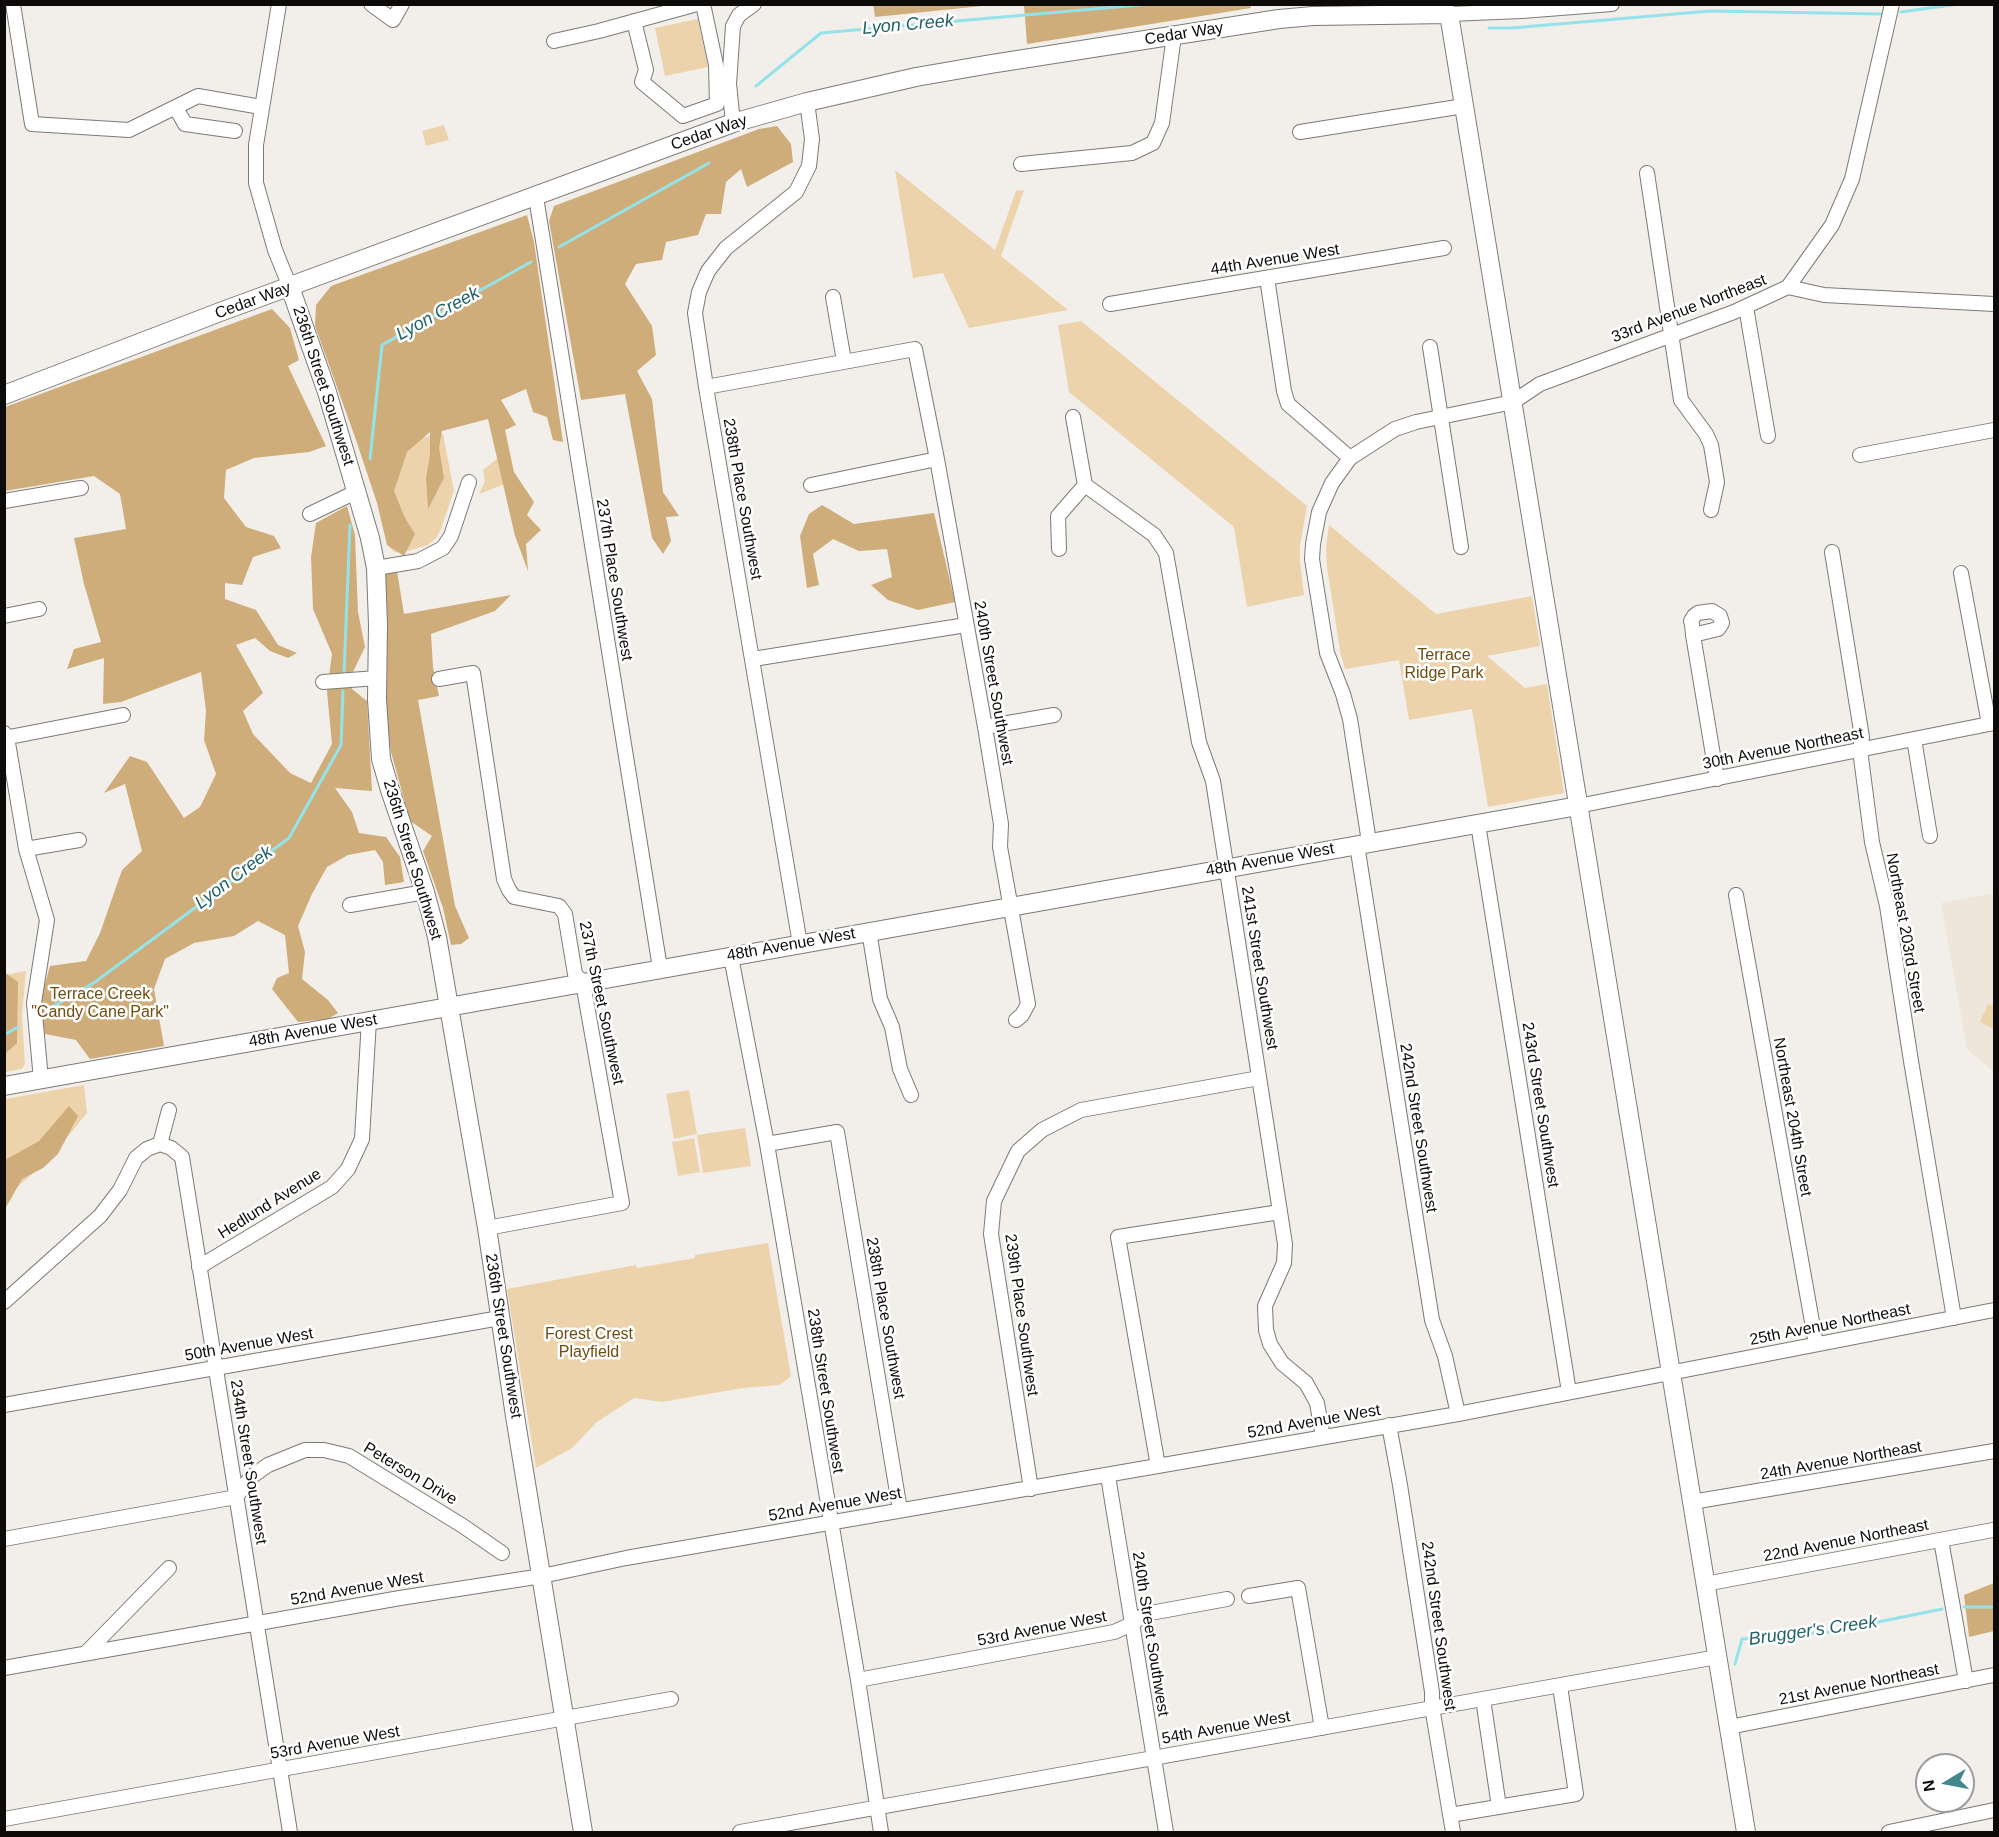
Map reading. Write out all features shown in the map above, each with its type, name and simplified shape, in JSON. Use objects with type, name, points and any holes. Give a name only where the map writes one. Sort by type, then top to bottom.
[{"type":"main road","name":"Cedar Way","points":[[4,395],[733,123],[807,102],[916,77],[1074,50],[1313,16],[1449,14]]},
{"type":"main road","points":[[1449,14],[1746,1833]]},
{"type":"main road","name":"236th Street Southwest","points":[[290,287],[327,392],[358,491],[376,568],[378,729],[381,759],[425,892],[437,937],[487,1228],[583,1833]]},
{"type":"main road","name":"48th Avenue West","points":[[4,1086],[1578,806]]},
{"type":"street","points":[[13,4],[32,124],[129,130],[198,96],[261,107]]},
{"type":"street","name":"236th Street Southwest","points":[[279,4],[256,145],[256,183],[275,250],[290,287]]},
{"type":"street","points":[[371,4],[393,20],[402,4]]},
{"type":"street","points":[[554,41],[599,32],[698,4]]},
{"type":"street","points":[[634,21],[646,70],[642,82],[683,116],[717,104],[716,65],[703,4]]},
{"type":"street","points":[[733,123],[729,84],[733,26],[739,15],[754,4]]},
{"type":"street","points":[[1449,14],[1612,4]]},
{"type":"street","points":[[1788,287],[1832,225],[1852,181],[1892,4]]},
{"type":"street","points":[[1021,164],[1132,153],[1153,143],[1162,123],[1174,36]]},
{"type":"street","name":"238th Place Southwest","points":[[800,944],[695,313],[699,292],[708,271],[726,248],[796,192],[809,166],[812,139],[807,102]]},
{"type":"street","points":[[1300,132],[1464,106]]},
{"type":"street","points":[[176,108],[185,124],[235,131]]},
{"type":"street","points":[[1647,173],[1681,400],[1706,434],[1711,445],[1717,482],[1711,510]]},
{"type":"street","name":"237th Place Southwest","points":[[536,196],[660,968]]},
{"type":"street","name":"44th Avenue West","points":[[1110,303],[1444,248]]},
{"type":"street","points":[[1267,278],[1284,391],[1288,404],[1350,458],[1395,429],[1416,422],[1513,402]]},
{"type":"street","name":"33rd Avenue Northeast","points":[[1513,402],[1540,384],[1746,307],[1788,287],[1824,295],[1995,304]]},
{"type":"street","points":[[706,387],[844,361],[833,297]]},
{"type":"street","points":[[1746,307],[1768,436]]},
{"type":"street","points":[[1430,347],[1461,546]]},
{"type":"street","name":"240th Street Southwest","points":[[844,361],[915,349],[937,459],[1001,824],[1000,847],[1028,1004],[1016,1020]]},
{"type":"street","points":[[1059,549],[1058,516],[1085,485],[1073,417]]},
{"type":"street","points":[[1860,455],[1995,430]]},
{"type":"street","name":"242nd Street Southwest","points":[[1350,458],[1332,483],[1319,512],[1312,544],[1312,559],[1326,653],[1343,694],[1350,719],[1363,843],[1432,1320],[1445,1356],[1458,1414]]},
{"type":"street","points":[[811,485],[937,459]]},
{"type":"street","points":[[376,568],[418,561],[443,548],[451,536],[469,482]]},
{"type":"street","name":"241st Street Southwest","points":[[1085,485],[1154,535],[1166,554],[1199,742],[1213,781],[1286,1244],[1284,1263],[1265,1306],[1266,1330],[1270,1344],[1282,1363],[1306,1383],[1317,1403],[1323,1437]]},
{"type":"street","points":[[4,501],[81,488]]},
{"type":"street","points":[[310,514],[358,491]]},
{"type":"street","name":"Northeast 203rd Street","points":[[1832,552],[1862,737],[1860,750],[1872,842],[1887,906],[1954,1318]]},
{"type":"street","points":[[1961,573],[1992,724]]},
{"type":"street","points":[[4,616],[39,609]]},
{"type":"street","points":[[753,659],[966,625]]},
{"type":"street","points":[[1693,635],[1717,779]]},
{"type":"street","name":"237th Street Southwest","points":[[439,679],[473,674],[504,879],[514,897],[559,906],[565,914],[575,974],[583,983],[622,1203],[487,1228]]},
{"type":"street","points":[[323,682],[377,678]]},
{"type":"street","points":[[41,1080],[34,1003],[47,920],[26,849],[5,736],[123,715]]},
{"type":"street","points":[[985,727],[1054,715]]},
{"type":"street","name":"30th Avenue Northeast","points":[[1578,806],[1992,724]]},
{"type":"street","points":[[1914,739],[1930,836]]},
{"type":"street","name":"243rd Street Southwest","points":[[1478,824],[1569,1392]]},
{"type":"street","points":[[26,849],[79,840]]},
{"type":"street","points":[[350,905],[425,892]]},
{"type":"street","name":"Northeast 204th Street","points":[[1736,895],[1816,1344]]},
{"type":"street","points":[[869,931],[880,999],[892,1027],[900,1069],[911,1095]]},
{"type":"street","name":"238th Street Southwest","points":[[730,957],[767,1144],[858,1680],[881,1833]]},
{"type":"street","name":"Hedlund Avenue","points":[[199,1267],[332,1188],[348,1169],[362,1139],[369,1020]]},
{"type":"street","name":"239th Place Southwest","points":[[1031,1489],[991,1234],[994,1201],[1018,1151],[1042,1130],[1081,1110],[1259,1078]]},
{"type":"street","points":[[4,1302],[100,1216],[120,1190],[136,1158],[147,1149],[160,1144],[169,1110]]},
{"type":"street","name":"238th Place Southwest","points":[[767,1144],[837,1132],[900,1510]]},
{"type":"street","name":"234th Street Southwest","points":[[160,1144],[171,1148],[182,1158],[290,1833]]},
{"type":"street","points":[[1158,1466],[1118,1237],[1280,1212]]},
{"type":"street","name":"25th Avenue Northeast","points":[[1671,1374],[1995,1310]]},
{"type":"street","name":"50th Avenue West","points":[[4,1405],[500,1318]]},
{"type":"street","name":"52nd Avenue West","points":[[4,1668],[542,1576],[626,1558],[1108,1476],[1671,1374]]},
{"type":"street","name":"242nd Street Southwest","points":[[1389,1425],[1453,1833]]},
{"type":"street","name":"Peterson Drive","points":[[236,1497],[251,1478],[268,1465],[305,1450],[324,1450],[349,1456],[463,1526],[502,1553]]},
{"type":"street","name":"24th Avenue Northeast","points":[[1692,1502],[1995,1451]]},
{"type":"street","name":"240th Street Southwest","points":[[1108,1476],[1166,1833]]},
{"type":"street","points":[[4,1539],[236,1497]]},
{"type":"street","name":"22nd Avenue Northeast","points":[[1705,1584],[1993,1530]]},
{"type":"street","points":[[1941,1540],[1966,1681]]},
{"type":"street","points":[[86,1653],[170,1568]]},
{"type":"street","points":[[1249,1596],[1298,1588],[1322,1728]]},
{"type":"street","name":"53rd Avenue West","points":[[858,1680],[1114,1632],[1132,1624],[1144,1614],[1227,1599]]},
{"type":"street","name":"54th Avenue West","points":[[740,1833],[1717,1657]]},
{"type":"street","name":"21st Avenue Northeast","points":[[1729,1727],[1995,1676]]},
{"type":"street","points":[[1450,1815],[1576,1794],[1560,1686]]},
{"type":"street","name":"53rd Avenue West","points":[[4,1819],[671,1699]]},
{"type":"street","points":[[1483,1699],[1499,1807]]},
{"type":"street","points":[[1889,1833],[1995,1810]]},
{"type":"shaded area","points":[[1994,893],[1994,1072],[1967,1049],[1941,903]]},
{"type":"green space","points":[[873,4],[992,4],[992,5],[875,17]]},
{"type":"green space","points":[[1250,4],[1251,8],[1027,44],[1024,5]]},
{"type":"green space","points":[[698,19],[708,67],[665,76],[655,28]]},
{"type":"green space","points":[[444,125],[449,140],[426,146],[422,131]]},
{"type":"green space","points":[[777,126],[791,144],[793,162],[747,187],[741,169],[726,182],[721,214],[706,214],[698,235],[666,242],[662,260],[636,264],[625,284],[652,326],[656,355],[637,371],[652,399],[663,492],[679,516],[666,517],[671,541],[663,554],[652,538],[625,394],[581,400],[549,221],[554,206],[759,129]]},
{"type":"green space","points":[[895,170],[995,250],[1016,191],[1024,190],[1001,256],[1068,310],[969,328],[943,273],[913,278]]},
{"type":"green space","points":[[527,215],[534,242],[563,442],[553,440],[547,417],[533,412],[526,389],[501,400],[516,425],[505,430],[514,472],[534,502],[527,515],[541,530],[526,544],[528,571],[515,536],[488,419],[442,431],[439,448],[444,478],[428,509],[426,478],[430,455],[430,432],[407,452],[394,491],[405,518],[415,534],[404,556],[387,545],[377,503],[315,326],[316,305],[331,286]]},
{"type":"green space","points":[[272,309],[290,328],[299,360],[288,366],[326,446],[309,452],[254,458],[226,470],[224,498],[246,527],[274,536],[281,548],[253,557],[242,585],[225,583],[225,599],[256,610],[278,645],[297,653],[288,658],[270,651],[255,638],[236,645],[263,693],[243,711],[253,734],[290,773],[311,783],[332,744],[327,692],[332,654],[313,609],[311,557],[316,523],[347,506],[355,535],[358,612],[365,647],[351,676],[352,689],[367,701],[372,791],[335,788],[352,812],[359,833],[386,837],[400,857],[404,882],[385,885],[383,862],[375,850],[348,855],[327,867],[312,894],[298,926],[305,952],[302,979],[328,1000],[338,1013],[328,1019],[298,1022],[272,989],[277,978],[289,973],[285,935],[258,921],[234,936],[194,943],[165,959],[154,989],[164,1046],[90,1059],[76,1040],[45,1034],[40,1002],[50,966],[86,961],[100,933],[122,870],[142,851],[125,784],[104,793],[130,756],[147,762],[184,818],[200,807],[216,774],[204,740],[206,711],[201,672],[121,702],[103,704],[104,658],[67,669],[74,649],[101,642],[84,584],[74,538],[126,529],[120,494],[94,476],[5,491],[5,407]]},
{"type":"green space","points":[[1081,321],[1307,506],[1300,546],[1304,595],[1247,607],[1234,527],[1069,392],[1058,325]]},
{"type":"green space","points":[[443,434],[454,491],[441,529],[428,545],[401,553],[394,552],[389,547],[361,448]]},
{"type":"green space","points":[[498,458],[510,482],[479,494],[485,481],[483,470]]},
{"type":"green space","points":[[822,505],[854,524],[934,513],[955,602],[918,610],[888,600],[871,585],[892,577],[887,549],[859,551],[833,539],[813,554],[819,585],[807,588],[800,536],[809,514]]},
{"type":"green space","name":"Terrace Ridge Park","points":[[1329,525],[1436,614],[1532,596],[1540,646],[1487,656],[1525,688],[1547,684],[1564,793],[1488,807],[1472,709],[1409,720],[1399,660],[1345,669],[1327,567],[1326,548]]},
{"type":"green space","points":[[386,571],[397,571],[404,614],[511,595],[495,611],[431,634],[433,667],[439,696],[418,700],[455,906],[469,938],[461,944],[451,945],[443,908],[423,851],[432,836],[410,821],[391,752],[383,698]]},
{"type":"green space","name":"Terrace Creek \"Candy Cane Park\"","points":[[26,971],[22,1015],[25,1064],[22,1069],[5,1072],[5,975]]},
{"type":"green space","points":[[4,972],[18,982],[17,1043],[5,1054]]},
{"type":"green space","points":[[1988,1004],[1994,1006],[1994,1029],[1980,1022]]},
{"type":"green space","points":[[84,1085],[87,1113],[49,1159],[5,1198],[5,1099]]},
{"type":"green space","points":[[689,1090],[697,1134],[674,1139],[666,1094]]},
{"type":"green space","points":[[69,1106],[78,1116],[58,1154],[43,1168],[22,1179],[5,1209],[5,1160],[39,1141]]},
{"type":"green space","points":[[745,1128],[751,1166],[703,1173],[697,1135]]},
{"type":"green space","points":[[694,1138],[700,1172],[678,1176],[672,1142]]},
{"type":"green space","name":"Forest Crest Playfield","points":[[768,1243],[791,1376],[780,1385],[743,1388],[662,1402],[634,1398],[597,1422],[572,1448],[536,1468],[507,1289],[636,1265],[637,1268],[695,1258],[695,1255]]},
{"type":"green space","points":[[1994,1583],[1994,1631],[1969,1637],[1964,1595]]},
{"type":"waterway","name":"Lyon Creek","points":[[756,86],[821,33],[1150,4]]},
{"type":"waterway","name":"Lyon Creek","points":[[1901,12],[1959,4]]},
{"type":"waterway","name":"Lyon Creek","points":[[1489,28],[1710,11],[1882,14]]},
{"type":"waterway","name":"Lyon Creek","points":[[559,247],[709,163]]},
{"type":"waterway","name":"Lyon Creek","points":[[370,459],[382,345],[531,262]]},
{"type":"waterway","name":"Lyon Creek","points":[[344,674],[350,525]]},
{"type":"waterway","name":"Lyon Creek","points":[[47,1010],[95,982],[289,838],[341,745],[343,691]]},
{"type":"waterway","name":"Lyon Creek","points":[[4,1035],[18,1027]]},
{"type":"waterway","name":"Brugger's Creek","points":[[1964,1607],[1994,1607]]},
{"type":"waterway","name":"Brugger's Creek","points":[[1735,1664],[1742,1639],[1829,1632],[1942,1609]]}]
